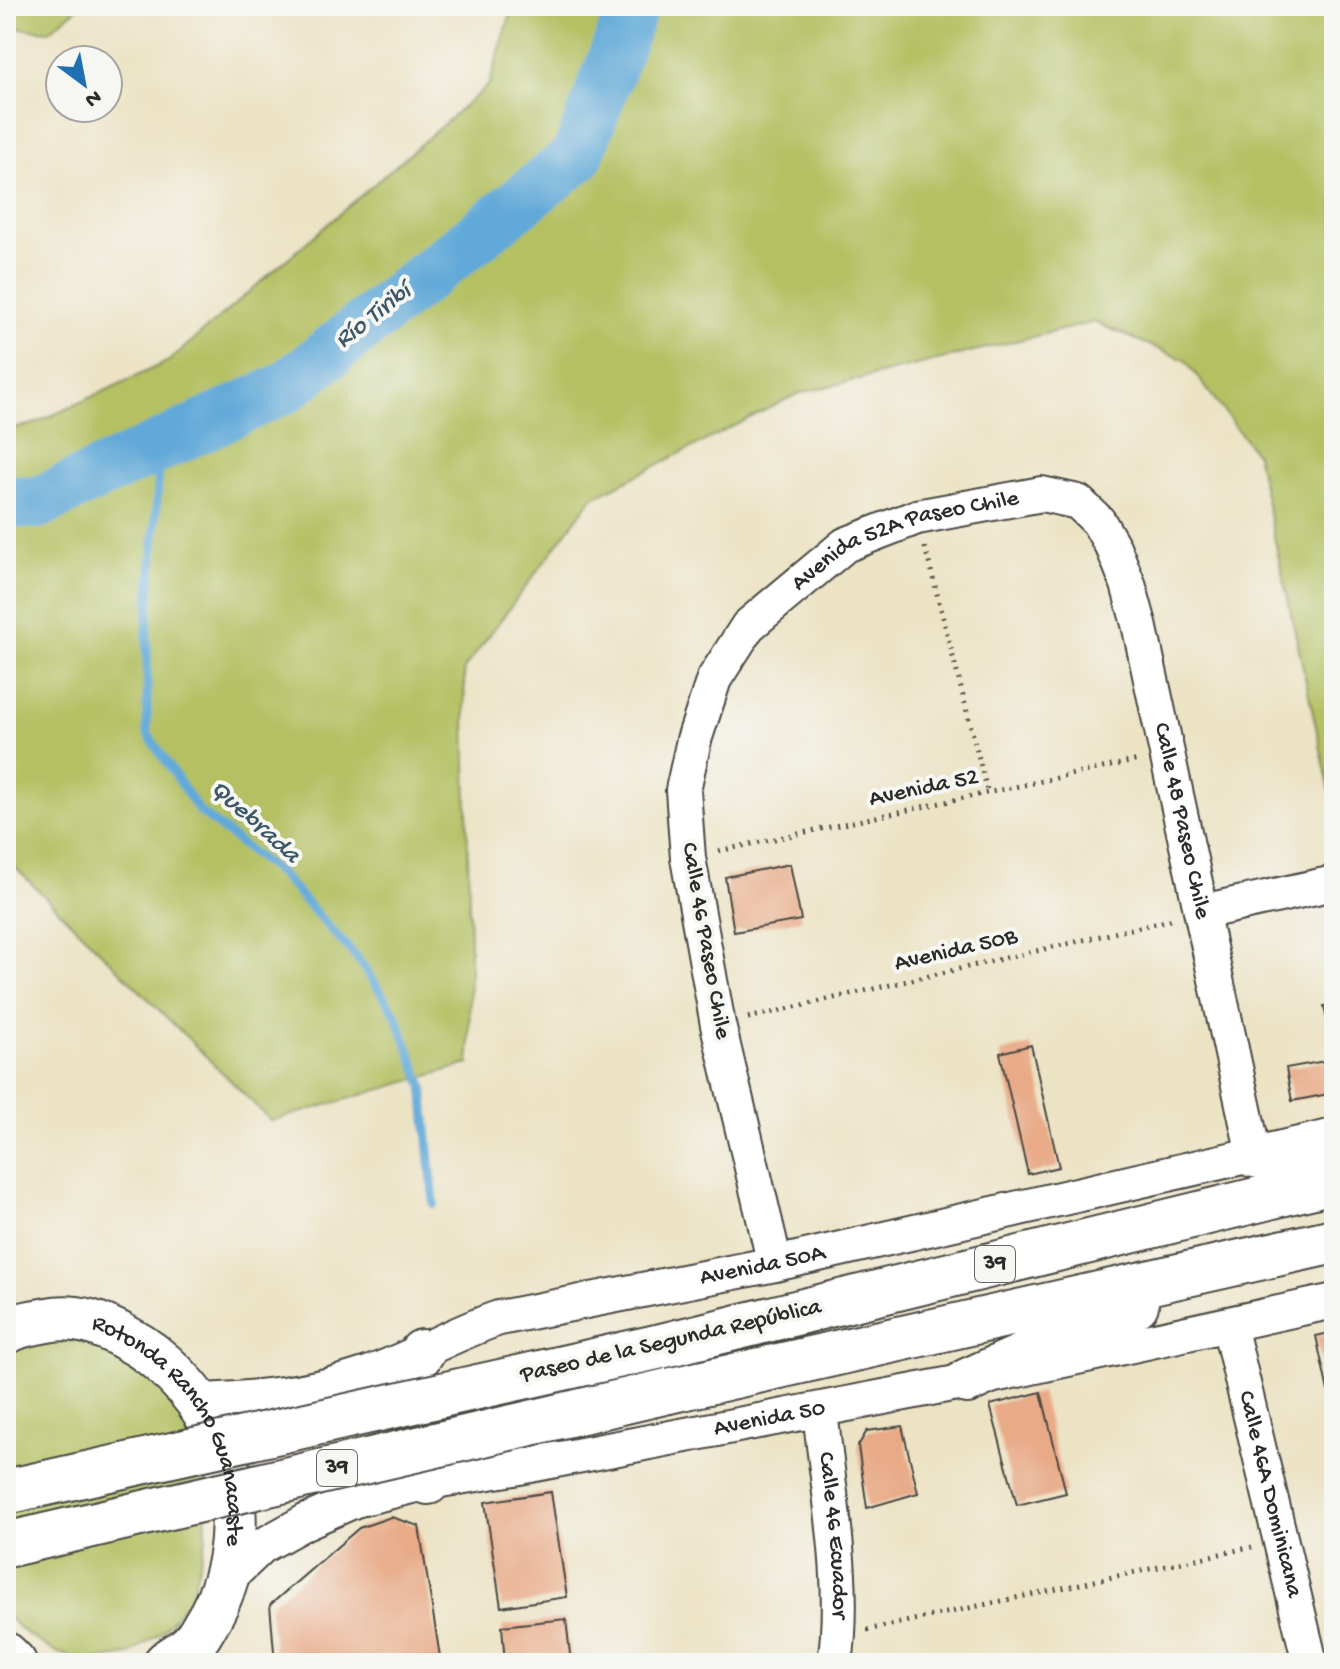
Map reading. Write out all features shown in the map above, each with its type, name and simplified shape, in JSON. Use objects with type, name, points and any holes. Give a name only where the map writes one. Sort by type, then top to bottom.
[{"type":"main road","points":[[1254,1155],[1334,1163]]},
{"type":"main road","name":"Paseo de la Segunda República","points":[[6,1492],[657,1347],[1334,1181]]},
{"type":"main road","name":"Paseo de la Segunda República","points":[[6,1545],[1334,1241]]},
{"type":"main road","points":[[967,1381],[1229,1264]]},
{"type":"main road","name":"Rotonda Rancho Guanacaste","points":[[9,1327],[60,1318],[98,1322],[148,1349],[198,1401],[212,1425],[229,1472],[234,1536],[226,1580],[217,1605],[193,1644],[166,1663]]},
{"type":"main road","points":[[422,1352],[406,1373],[396,1416],[414,1463],[428,1482]]},
{"type":"main road","points":[[6,1655],[14,1663]]},
{"type":"street","name":"Avenida 52A Paseo Chile","points":[[748,626],[845,545],[917,517],[1042,494],[1078,502]]},
{"type":"street","name":"Calle 48 Paseo Chile","points":[[1078,502],[1098,521],[1114,549],[1128,584],[1254,1155]]},
{"type":"street","name":"Calle 46 Paseo Chile","points":[[748,626],[714,679],[694,740],[683,790],[688,858],[718,1025],[775,1264]]},
{"type":"street","points":[[1202,912],[1334,883]]},
{"type":"street","name":"Avenida 50A","points":[[198,1401],[256,1399],[313,1390],[368,1374],[422,1352],[464,1330],[499,1318],[775,1264],[1334,1136]]},
{"type":"street","name":"Avenida 50","points":[[226,1580],[262,1546],[305,1522],[355,1500],[428,1482],[967,1381],[1334,1301]]},
{"type":"street","name":"Calle 46A Dominicana","points":[[1229,1325],[1310,1663]]},
{"type":"street","name":"Calle 46 Ecuador","points":[[820,1410],[836,1562],[837,1650]]},
{"type":"path","points":[[917,517],[988,794]]},
{"type":"path","name":"Avenida 52","points":[[688,858],[1167,754]]},
{"type":"path","name":"Avenida 50B","points":[[718,1025],[1202,912]]},
{"type":"path","points":[[837,1650],[1280,1541]]},
{"type":"green space","points":[[6,6],[80,6],[49,31],[6,27]]},
{"type":"green space","points":[[513,6],[1334,6],[1334,809],[1256,454],[1185,360],[1094,322],[797,394],[592,498],[464,669],[470,945],[469,1064],[271,1121],[6,858],[6,430],[34,424],[169,361],[489,85]]},
{"type":"green space","points":[[82,1334],[151,1370],[192,1430],[205,1477],[206,1539],[191,1597],[162,1632],[128,1655],[89,1661],[55,1652],[25,1633],[6,1615],[6,1354],[21,1343]]},
{"type":"building","points":[[790,864],[801,920],[734,932],[725,877]]},
{"type":"building","points":[[1334,1004],[1334,1049],[1333,1049],[1324,1006]]},
{"type":"building","points":[[1031,1045],[1059,1167],[1028,1174],[1000,1053]]},
{"type":"building","points":[[1331,1060],[1334,1093],[1292,1101],[1286,1068]]},
{"type":"building","points":[[1334,1332],[1334,1389],[1328,1391],[1316,1336]]},
{"type":"building","points":[[1041,1392],[1066,1493],[1017,1505],[990,1405]]},
{"type":"building","points":[[902,1426],[918,1493],[867,1508],[858,1446],[867,1431]]},
{"type":"building","points":[[551,1492],[567,1597],[501,1607],[485,1502]]},
{"type":"building","points":[[391,1517],[419,1526],[441,1663],[275,1663],[270,1605],[359,1528]]},
{"type":"building","points":[[566,1619],[571,1663],[505,1663],[502,1626]]},
{"type":"waterway","name":"Río Tiribí","points":[[6,501],[37,503],[285,388],[577,157],[633,6]]},
{"type":"waterway","name":"Quebrada","points":[[161,445],[147,632],[147,733],[199,811],[282,876],[357,958],[395,1013],[423,1086],[434,1204]]}]
